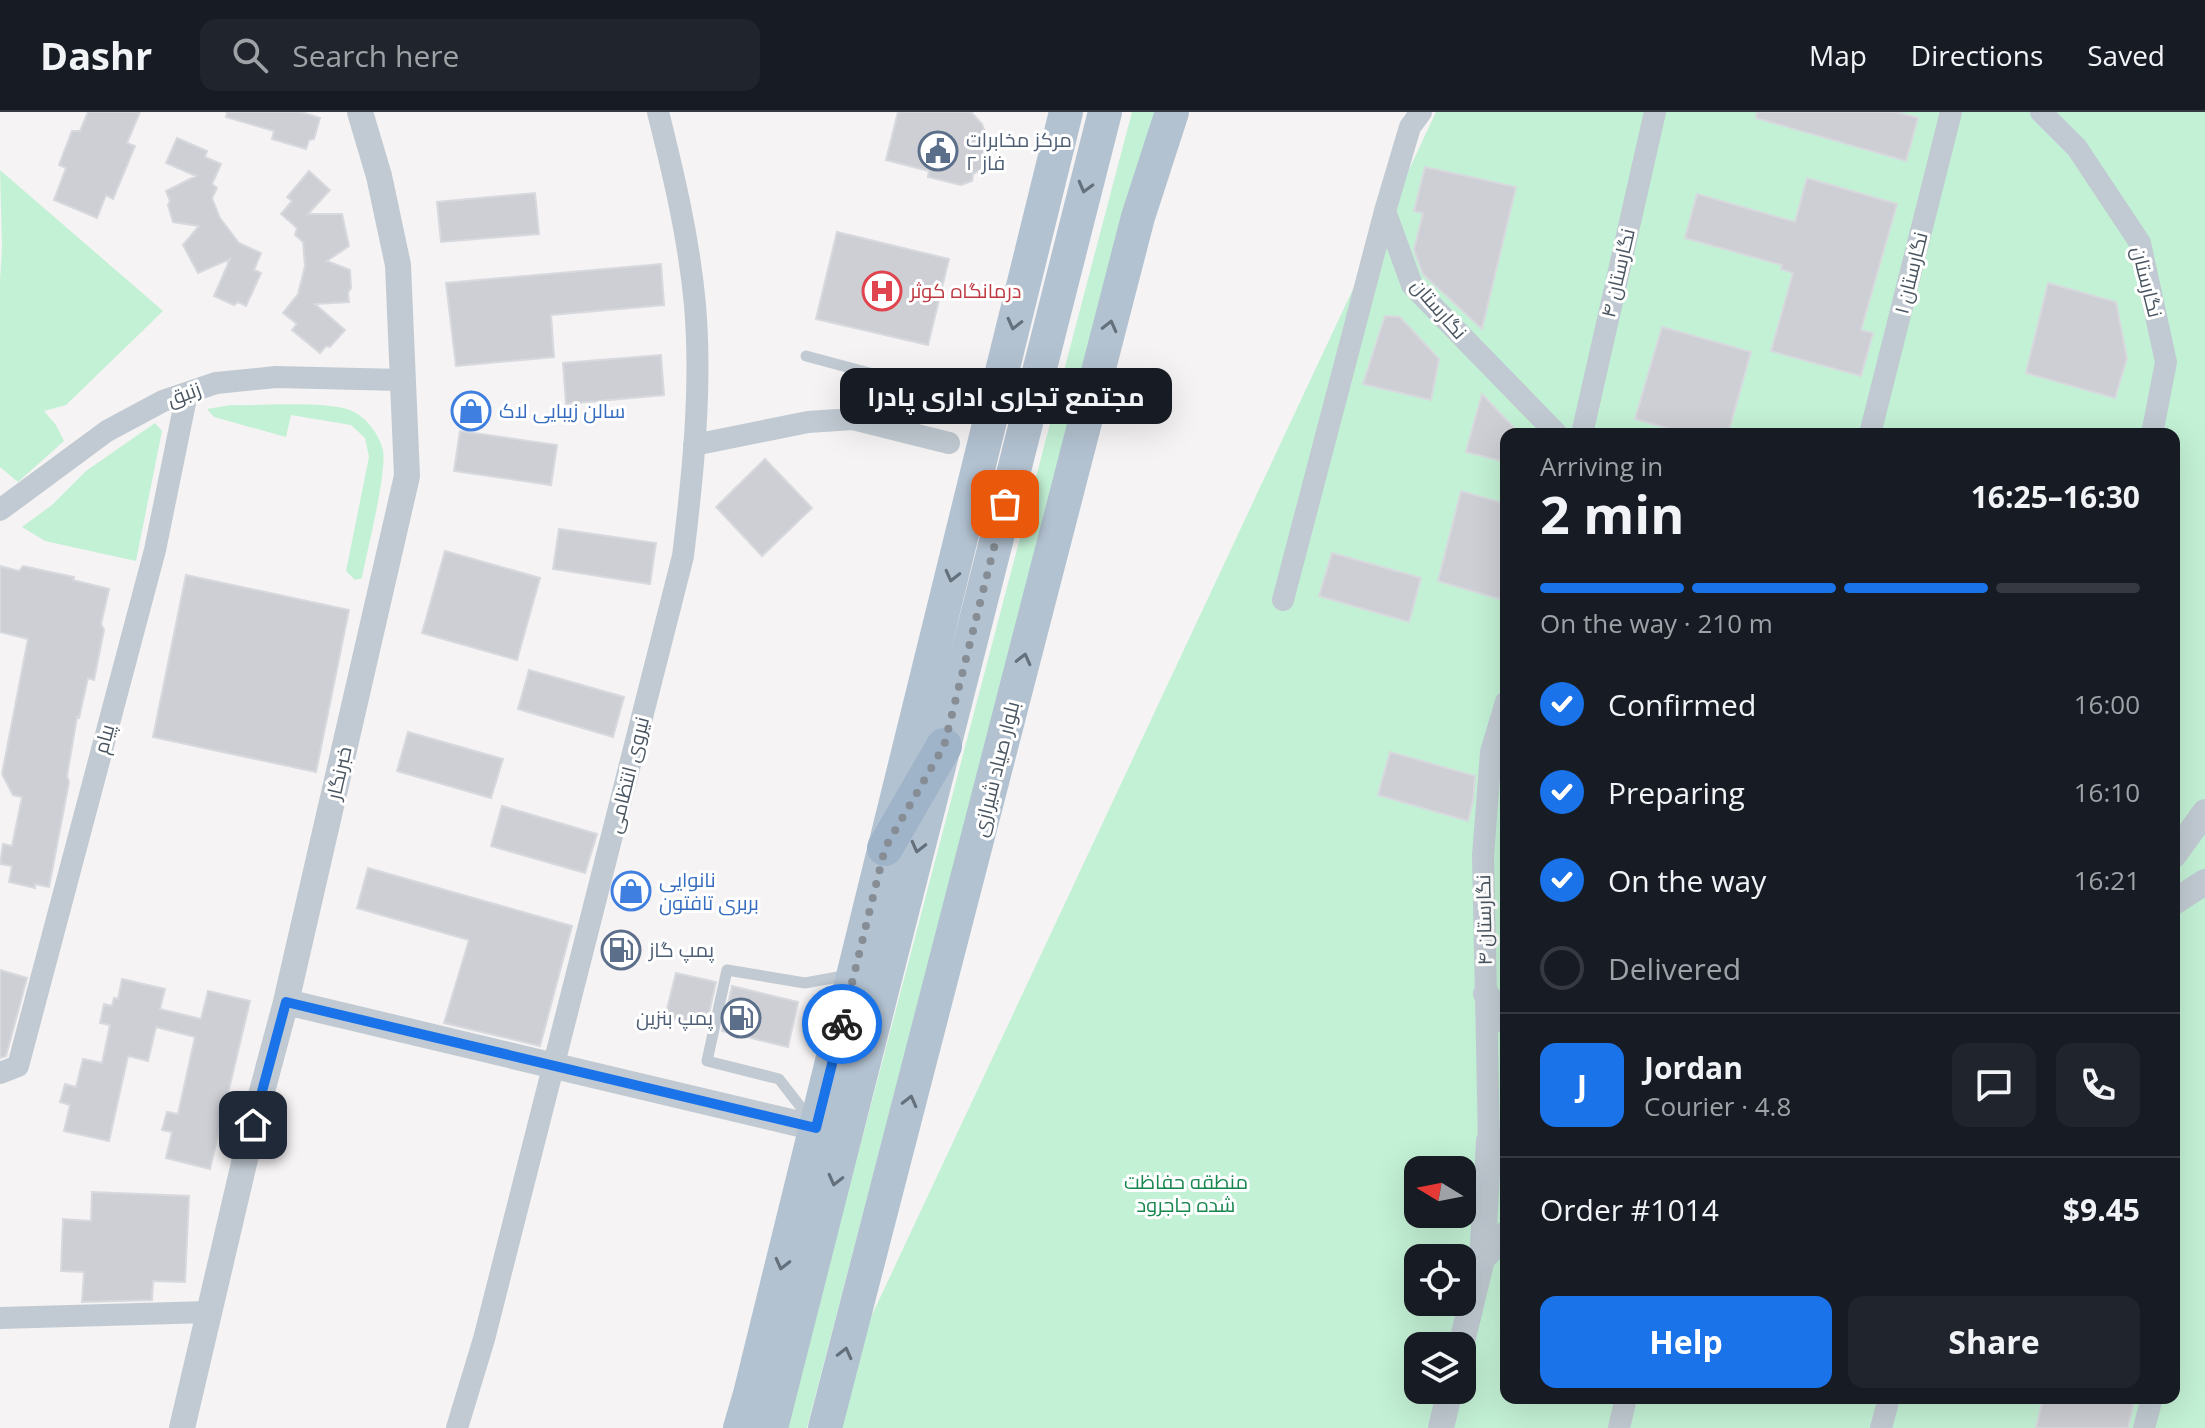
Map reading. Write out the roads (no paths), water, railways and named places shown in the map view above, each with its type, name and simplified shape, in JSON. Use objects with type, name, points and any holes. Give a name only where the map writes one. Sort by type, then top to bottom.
[{"type":"highway","points":[[885,848],[944,746]]},
{"type":"main road","points":[[740,1428],[1066,112]]},
{"type":"main road","points":[[771,1428],[1105,112]]},
{"type":"main road","name":"بلوار صیاد شیرازی","points":[[825,1428],[1138,217],[1172,112]]},
{"type":"street","name":"خبرنگار","points":[[182,1428],[253,1125],[286,1002],[407,476],[398,265],[379,176],[360,112]]},
{"type":"street","name":"نیروی انتظامی","points":[[457,1428],[484,1339],[683,556],[694,445],[693,293],[676,182],[658,112]]},
{"type":"street","points":[[1283,600],[1385,211],[1410,127],[1421,112]]},
{"type":"street","name":"نگارستان ۴","points":[[1583,428],[1655,112]]},
{"type":"street","name":"نگارستان ۱","points":[[1872,428],[1951,112]]},
{"type":"street","name":"نگارستان","points":[[2041,112],[2077,148],[2140,243],[2166,362],[2153,428]]},
{"type":"street","name":"نگارستان","points":[[1385,211],[1412,285],[1551,428]]},
{"type":"street","name":"زنبق","points":[[0,510],[107,431],[163,401],[216,383],[276,377],[401,380]]},
{"type":"street","name":"پیام","points":[[0,1073],[18,1066],[155,550],[187,393]]},
{"type":"street","points":[[694,445],[808,422],[853,419],[949,443]]},
{"type":"street","name":"نگارستان ۴","points":[[1497,1140],[1486,994],[1483,856],[1491,752],[1500,722]]},
{"type":"street","points":[[2180,847],[2205,812]]},
{"type":"street","points":[[2180,898],[2205,882]]},
{"type":"street","points":[[1486,994],[1500,1013]]},
{"type":"street","points":[[286,1002],[816,1128]]},
{"type":"street","points":[[1464,1332],[1482,1259],[1497,1140]]},
{"type":"street","points":[[1482,1259],[1500,1240]]},
{"type":"street","points":[[0,1318],[209,1312]]},
{"type":"street","points":[[1441,1428],[1447,1404]]},
{"type":"street","points":[[1619,1428],[1625,1404]]},
{"type":"street","points":[[1881,1428],[1887,1404]]},
{"type":"street","points":[[2144,1428],[2150,1404]]},
{"type":"lane","points":[[806,356],[993,407]]},
{"type":"lane","points":[[816,1128],[779,1079],[707,1061],[727,970],[805,983],[854,974]]},
{"type":"place","name":"مرکز مخابرات فاز ۲","points":[[938,151]]},
{"type":"place","name":"درمانگاه کوثر","points":[[882,291]]},
{"type":"place","name":"سالن زیبایی لاک","points":[[471,411]]},
{"type":"place","name":"مجتمع تجاری اداری پادرا","points":[[1005,504]]},
{"type":"place","name":"نانوایی بربری تافتون","points":[[631,891]]},
{"type":"place","name":"پمپ گاز","points":[[621,950]]},
{"type":"place","name":"پمپ بنزین","points":[[741,1018]]},
{"type":"park label","name":"منطقه حفاظت شده جاجرود","points":[[1186,1194]]}]
